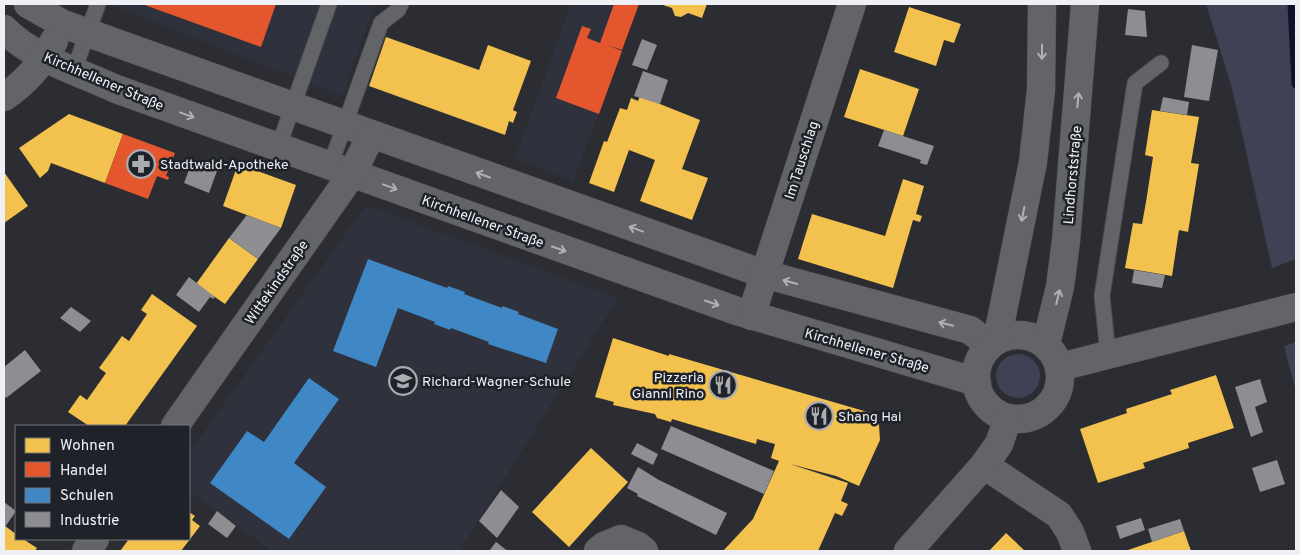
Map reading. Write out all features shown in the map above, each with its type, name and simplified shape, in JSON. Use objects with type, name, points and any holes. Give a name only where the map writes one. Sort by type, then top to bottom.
[{"type":"street","points":[[28,4],[75,29],[136,49],[292,108],[764,274],[970,330],[993,342],[1013,334],[1024,334],[1046,344],[1055,354],[1061,376],[1058,392],[1048,407],[1042,412],[1026,419],[1008,418],[987,406],[976,382],[978,361],[993,342],[1033,162],[1041,90],[1042,4]]},
{"type":"street","name":"Im Tauschlag","points":[[751,316],[852,4]]},
{"type":"street","name":"Lindhorststraße","points":[[1046,344],[1060,287],[1066,241],[1085,4]]},
{"type":"street","name":"Kirchhellener Straße","points":[[4,29],[15,40],[116,89],[278,148],[751,316],[976,382]]},
{"type":"street","points":[[4,97],[14,90],[45,56],[75,29]]},
{"type":"street","name":"Wittekindstraße","points":[[176,425],[341,170],[371,135]]},
{"type":"street","points":[[1060,367],[1296,307]]},
{"type":"street","points":[[908,551],[984,465],[999,444],[1008,418]]},
{"type":"street","points":[[984,465],[1059,515],[1070,532],[1077,551]]},
{"type":"street","points":[[598,551],[604,546],[621,539],[638,546],[644,551]]},
{"type":"street","points":[[86,551],[93,540]]},
{"type":"lane","points":[[74,70],[75,29],[98,4]]},
{"type":"lane","points":[[278,148],[329,4]]},
{"type":"lane","points":[[341,170],[344,126],[381,23],[398,10],[401,4]]},
{"type":"lane","points":[[1108,354],[1102,296],[1135,83],[1161,63]]},
{"type":"shaded area","points":[[109,4],[375,4],[342,96]]},
{"type":"shaded area","points":[[571,4],[640,4],[573,181],[515,159]]},
{"type":"shaded area","points":[[1206,4],[1296,4],[1296,259],[1272,268],[1232,88]]},
{"type":"shaded area","name":"Richard-Wagner-Schule","points":[[366,205],[618,298],[459,551],[272,551],[190,492],[190,452]]},
{"type":"shaded area","points":[[1296,342],[1296,392],[1284,346]]},
{"type":"shaded area","points":[[1022,354],[1034,360],[1039,367],[1039,385],[1034,392],[1027,397],[1014,398],[1006,395],[999,388],[996,372],[999,364],[1006,357]]},
{"type":"building: Wohnen","points":[[660,4],[707,4],[702,18],[688,13],[681,17],[675,16],[672,8]]},
{"type":"building: Wohnen","points":[[909,7],[961,24],[954,43],[944,40],[936,66],[894,52]]},
{"type":"building: Wohnen","points":[[386,37],[479,70],[488,45],[531,61],[513,110],[517,112],[513,123],[509,121],[505,135],[369,86]]},
{"type":"building: Wohnen","points":[[860,69],[919,89],[903,136],[844,117]]},
{"type":"building: Wohnen","points":[[640,96],[700,120],[682,169],[708,178],[692,220],[640,201],[655,160],[629,150],[614,192],[589,183],[604,141],[607,142],[620,108],[627,110],[631,98],[638,101]]},
{"type":"building: Wohnen","points":[[1152,110],[1199,117],[1191,163],[1199,164],[1188,232],[1179,230],[1172,276],[1125,268],[1133,223],[1142,224],[1146,202],[1153,157],[1145,155]]},
{"type":"building: Wohnen","points":[[69,114],[123,134],[105,183],[51,163],[48,171],[40,178],[19,148]]},
{"type":"building: Wohnen","points":[[238,164],[296,185],[281,228],[223,206]]},
{"type":"building: Wohnen","points":[[4,172],[28,206],[4,223]]},
{"type":"building: Wohnen","points":[[903,179],[924,186],[916,214],[922,216],[920,222],[913,220],[893,288],[798,259],[812,214],[885,236]]},
{"type":"building: Wohnen","points":[[229,238],[258,259],[225,304],[196,284]]},
{"type":"building: Wohnen","points":[[152,294],[197,326],[126,425],[88,425],[68,412],[80,395],[87,400],[106,373],[99,368],[122,336],[129,341],[147,314],[141,310]]},
{"type":"building: Wohnen","points":[[613,338],[669,356],[669,354],[871,413],[879,425],[880,440],[859,486],[836,476],[790,464],[848,483],[841,501],[848,504],[842,516],[835,513],[818,551],[723,551],[753,519],[779,461],[771,458],[775,444],[757,439],[756,444],[672,419],[671,422],[657,418],[655,414],[613,405],[614,402],[595,397]]},
{"type":"building: Wohnen","points":[[1216,375],[1234,428],[1188,443],[1189,448],[1143,463],[1145,468],[1098,483],[1080,429],[1127,413],[1126,409],[1172,394],[1170,390]]},
{"type":"building: Wohnen","points":[[591,448],[628,482],[569,547],[532,512]]},
{"type":"building: Wohnen","points":[[190,513],[195,516],[192,520],[200,526],[190,539]]},
{"type":"building: Wohnen","points":[[5,526],[15,533],[15,540],[25,540],[37,548],[35,551],[4,551]]},
{"type":"building: Wohnen","points":[[1184,531],[1191,551],[1125,551]]},
{"type":"building: Wohnen","points":[[1006,533],[1025,551],[989,551]]},
{"type":"building: Wohnen","points":[[128,540],[189,540],[181,551],[120,551]]},
{"type":"building: Handel","points":[[142,4],[276,4],[261,47]]},
{"type":"building: Handel","points":[[614,4],[639,4],[622,50],[607,45],[622,51],[599,114],[556,98],[582,26],[591,29],[587,38],[600,43]]},
{"type":"building: Handel","name":"Stadtwald-Apotheke","points":[[123,134],[175,153],[166,176],[169,177],[168,180],[157,176],[148,199],[105,183]]},
{"type":"building: Schulen","points":[[368,259],[447,288],[448,286],[465,292],[464,294],[519,312],[518,314],[558,329],[546,363],[488,344],[489,342],[451,328],[450,330],[434,324],[435,322],[398,308],[376,367],[333,351]]},
{"type":"building: Schulen","points":[[309,378],[339,399],[294,463],[326,487],[289,539],[210,483],[247,431],[264,442]]},
{"type":"building: Industrie","points":[[1128,9],[1145,11],[1147,37],[1125,35]]},
{"type":"building: Industrie","points":[[642,39],[657,45],[647,70],[632,65]]},
{"type":"building: Industrie","points":[[1192,45],[1218,50],[1209,101],[1184,97]]},
{"type":"building: Industrie","points":[[643,71],[668,80],[660,104],[634,96]]},
{"type":"building: Industrie","points":[[1163,97],[1189,102],[1187,115],[1160,111]]},
{"type":"building: Industrie","points":[[884,130],[934,146],[927,165],[920,163],[921,160],[878,146]]},
{"type":"building: Industrie","points":[[193,159],[218,168],[209,193],[184,183]]},
{"type":"building: Industrie","points":[[247,215],[281,228],[258,259],[229,238]]},
{"type":"building: Industrie","points":[[1134,270],[1165,275],[1162,288],[1132,283]]},
{"type":"building: Industrie","points":[[189,277],[215,297],[213,299],[210,297],[199,312],[176,295]]},
{"type":"building: Industrie","points":[[71,307],[91,321],[80,332],[60,318]]},
{"type":"building: Industrie","points":[[25,350],[41,371],[6,398],[4,395],[4,367]]},
{"type":"building: Industrie","points":[[1260,379],[1267,402],[1255,407],[1263,432],[1251,437],[1235,387]]},
{"type":"building: Industrie","points":[[671,426],[774,471],[764,494],[661,449]]},
{"type":"building: Industrie","points":[[637,443],[658,454],[653,465],[631,454]]},
{"type":"building: Industrie","points":[[1277,460],[1285,484],[1260,492],[1252,468]]},
{"type":"building: Industrie","points":[[638,467],[659,480],[727,513],[716,535],[637,496],[638,494],[627,488]]},
{"type":"building: Industrie","points":[[501,490],[519,507],[497,538],[479,521]]},
{"type":"building: Industrie","points":[[4,502],[15,510],[15,512],[4,526]]},
{"type":"building: Industrie","points":[[217,511],[236,526],[227,538],[208,524]]},
{"type":"building: Industrie","points":[[1141,518],[1145,530],[1120,539],[1116,526]]},
{"type":"building: Industrie","points":[[1180,519],[1184,531],[1152,542],[1148,529]]},
{"type":"building: Industrie","points":[[496,542],[505,549],[508,551],[489,551]]},
{"type":"waterway","points":[[1292,4],[1296,84]]},
{"type":"place","name":"Stadtwald-Apotheke","points":[[141,164]]},
{"type":"place","name":"Richard-Wagner-Schule","points":[[403,381]]},
{"type":"place","name":"Pizzeria Gianni Rino","points":[[723,385]]},
{"type":"place","name":"Shang Hai","points":[[819,416]]}]
